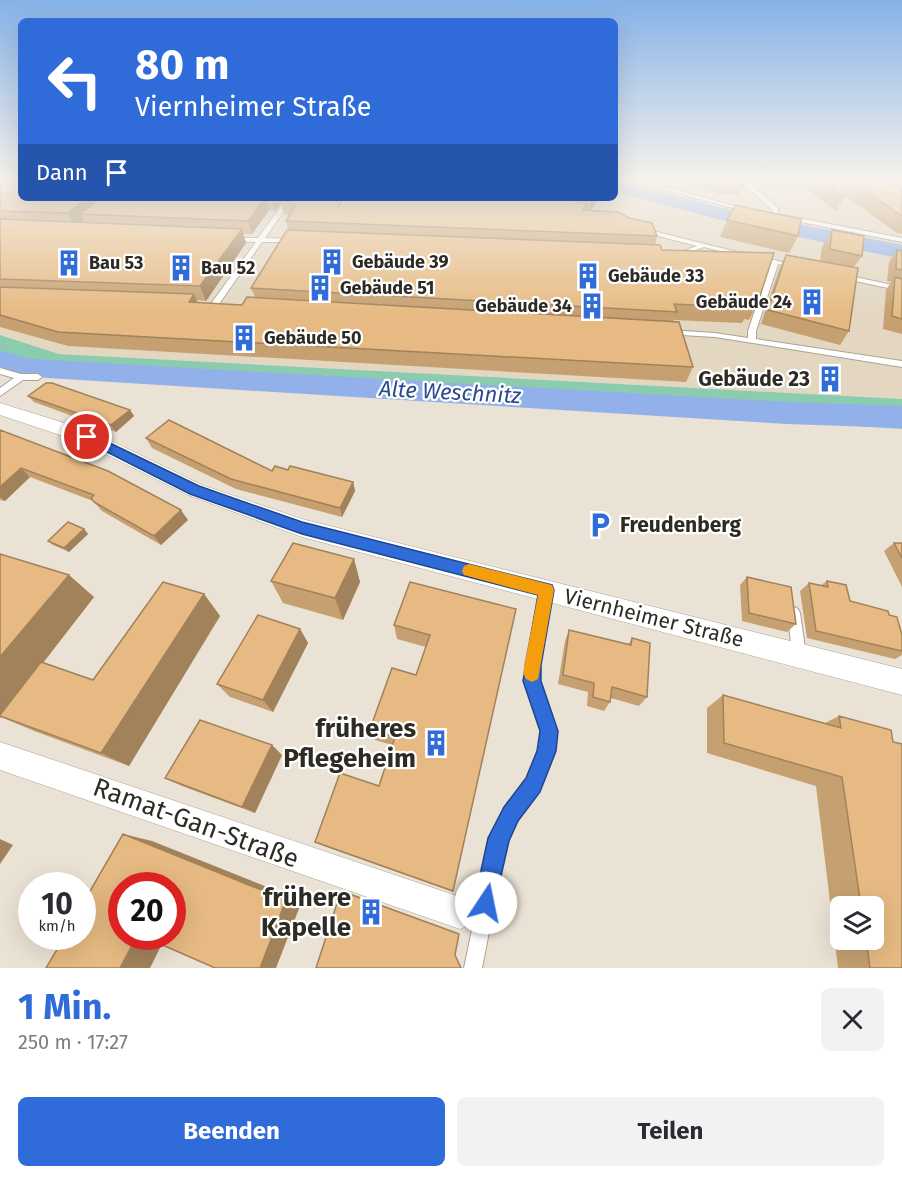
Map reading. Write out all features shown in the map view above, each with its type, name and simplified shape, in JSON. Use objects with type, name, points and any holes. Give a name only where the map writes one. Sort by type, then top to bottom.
[{"type":"street","name":"Viernheimer Straße","points":[[0,409],[87,437],[195,490],[302,528],[902,682]]},
{"type":"street","name":"Ramat-Gan-Straße","points":[[0,756],[146,804],[288,857],[460,913]]},
{"type":"lane","points":[[214,305],[272,223]]},
{"type":"lane","points":[[814,223],[902,240]]},
{"type":"lane","points":[[633,228],[702,246],[801,267]]},
{"type":"lane","points":[[226,239],[304,241]]},
{"type":"lane","points":[[667,256],[689,252],[702,246]]},
{"type":"lane","points":[[752,341],[752,331],[775,262]]},
{"type":"lane","points":[[832,274],[902,289]]},
{"type":"lane","points":[[202,304],[226,305]]},
{"type":"lane","points":[[658,331],[715,335],[902,364]]},
{"type":"lane","points":[[0,371],[21,377],[38,377]]},
{"type":"lane","points":[[0,393],[21,377]]},
{"type":"lane","points":[[473,968],[499,838],[511,814],[533,785],[546,751],[549,731],[532,681],[532,665],[546,590]]},
{"type":"lane","points":[[791,595],[799,655]]},
{"type":"shaded area","points":[[0,223],[902,223],[902,399],[59,354],[0,335]]},
{"type":"green space","points":[[0,335],[59,354],[902,399],[902,429],[35,373],[0,362]]},
{"type":"building","points":[[0,223],[101,223],[242,229],[200,286],[0,279]]},
{"type":"building","points":[[340,223],[652,223],[657,236]]},
{"type":"building","points":[[741,223],[800,223],[798,236]]},
{"type":"building","points":[[287,230],[660,245],[662,250],[774,253],[757,305],[751,303],[750,308],[674,304],[677,312],[251,288]]},
{"type":"building","points":[[832,230],[864,236],[862,256],[830,249]]},
{"type":"building","points":[[897,250],[902,251],[902,270],[896,269]]},
{"type":"building","name":"Gebäude 24","points":[[786,255],[858,268],[849,331],[768,310]]},
{"type":"building","points":[[895,277],[902,279],[902,319],[892,316]]},
{"type":"building","points":[[0,287],[194,294],[189,302],[242,305],[247,297],[679,322],[693,367],[58,332],[0,315]]},
{"type":"building","points":[[46,383],[52,383],[130,410],[111,425],[28,396]]},
{"type":"building","points":[[169,420],[272,471],[275,466],[288,470],[290,466],[353,482],[340,508],[231,479],[146,438]]},
{"type":"building","points":[[0,430],[108,471],[181,510],[154,536],[94,502],[91,498],[94,495],[21,468],[0,487]]},
{"type":"building","points":[[68,522],[84,529],[64,548],[48,541]]},
{"type":"building","points":[[293,543],[354,559],[335,598],[271,581]]},
{"type":"building","points":[[894,543],[902,543],[902,558]]},
{"type":"building","points":[[0,554],[69,575],[0,657]]},
{"type":"building","points":[[747,577],[791,587],[796,624],[749,613]]},
{"type":"building","points":[[827,581],[846,585],[850,601],[888,611],[889,615],[897,617],[902,635],[902,651],[816,631],[809,583],[828,587]]},
{"type":"building","points":[[163,582],[204,594],[101,753],[0,716],[41,662],[93,680]]},
{"type":"building","name":"früheres Pflegeheim","points":[[410,582],[516,609],[453,891],[315,842],[340,773],[379,786],[395,737],[370,729],[392,668],[416,675],[430,635],[394,625]]},
{"type":"building","points":[[258,615],[300,629],[263,700],[217,684]]},
{"type":"building","points":[[569,630],[631,645],[632,638],[650,643],[647,697],[612,687],[610,702],[593,697],[594,683],[563,675]]},
{"type":"building","points":[[723,695],[841,728],[839,716],[891,730],[893,742],[902,744],[902,968],[870,968],[868,950],[884,950],[884,896],[860,896],[842,777],[724,743]]},
{"type":"building","points":[[200,720],[272,745],[242,807],[165,778]]},
{"type":"building","points":[[123,834],[286,900],[260,968],[215,968],[174,950],[186,950],[186,872],[108,872],[108,950],[130,950],[120,968],[46,968],[57,950],[96,950],[96,881]]},
{"type":"building","name":"frühere Kapelle","points":[[341,891],[459,934],[455,955],[461,968],[316,968]]},
{"type":"waterway","points":[[763,223],[902,252]]},
{"type":"waterway","name":"Alte Weschnitz","points":[[0,360],[32,368],[787,413],[902,417]]},
{"type":"slow traffic","points":[[469,571],[546,590],[532,673]]},
{"type":"place","name":"Gebäude 39","points":[[332,262]]},
{"type":"place","name":"Bau 53","points":[[69,263]]},
{"type":"place","name":"Bau 52","points":[[181,268]]},
{"type":"place","name":"Gebäude 33","points":[[588,276]]},
{"type":"place","name":"Gebäude 51","points":[[320,288]]},
{"type":"place","name":"Gebäude 24","points":[[812,302]]},
{"type":"place","name":"Gebäude 34","points":[[592,306]]},
{"type":"place","name":"Gebäude 50","points":[[244,338]]},
{"type":"place","name":"Gebäude 23","points":[[830,379]]},
{"type":"place","name":"Freudenberg","points":[[600,525]]},
{"type":"place","name":"früheres Pflegeheim","points":[[436,743]]},
{"type":"place","name":"frühere Kapelle","points":[[371,912]]},
{"type":"route","points":[[87,437],[195,490],[302,528],[546,590],[532,665],[532,681],[535,696],[544,713],[549,731],[546,751],[533,785],[511,814],[499,838],[486,903]]}]
